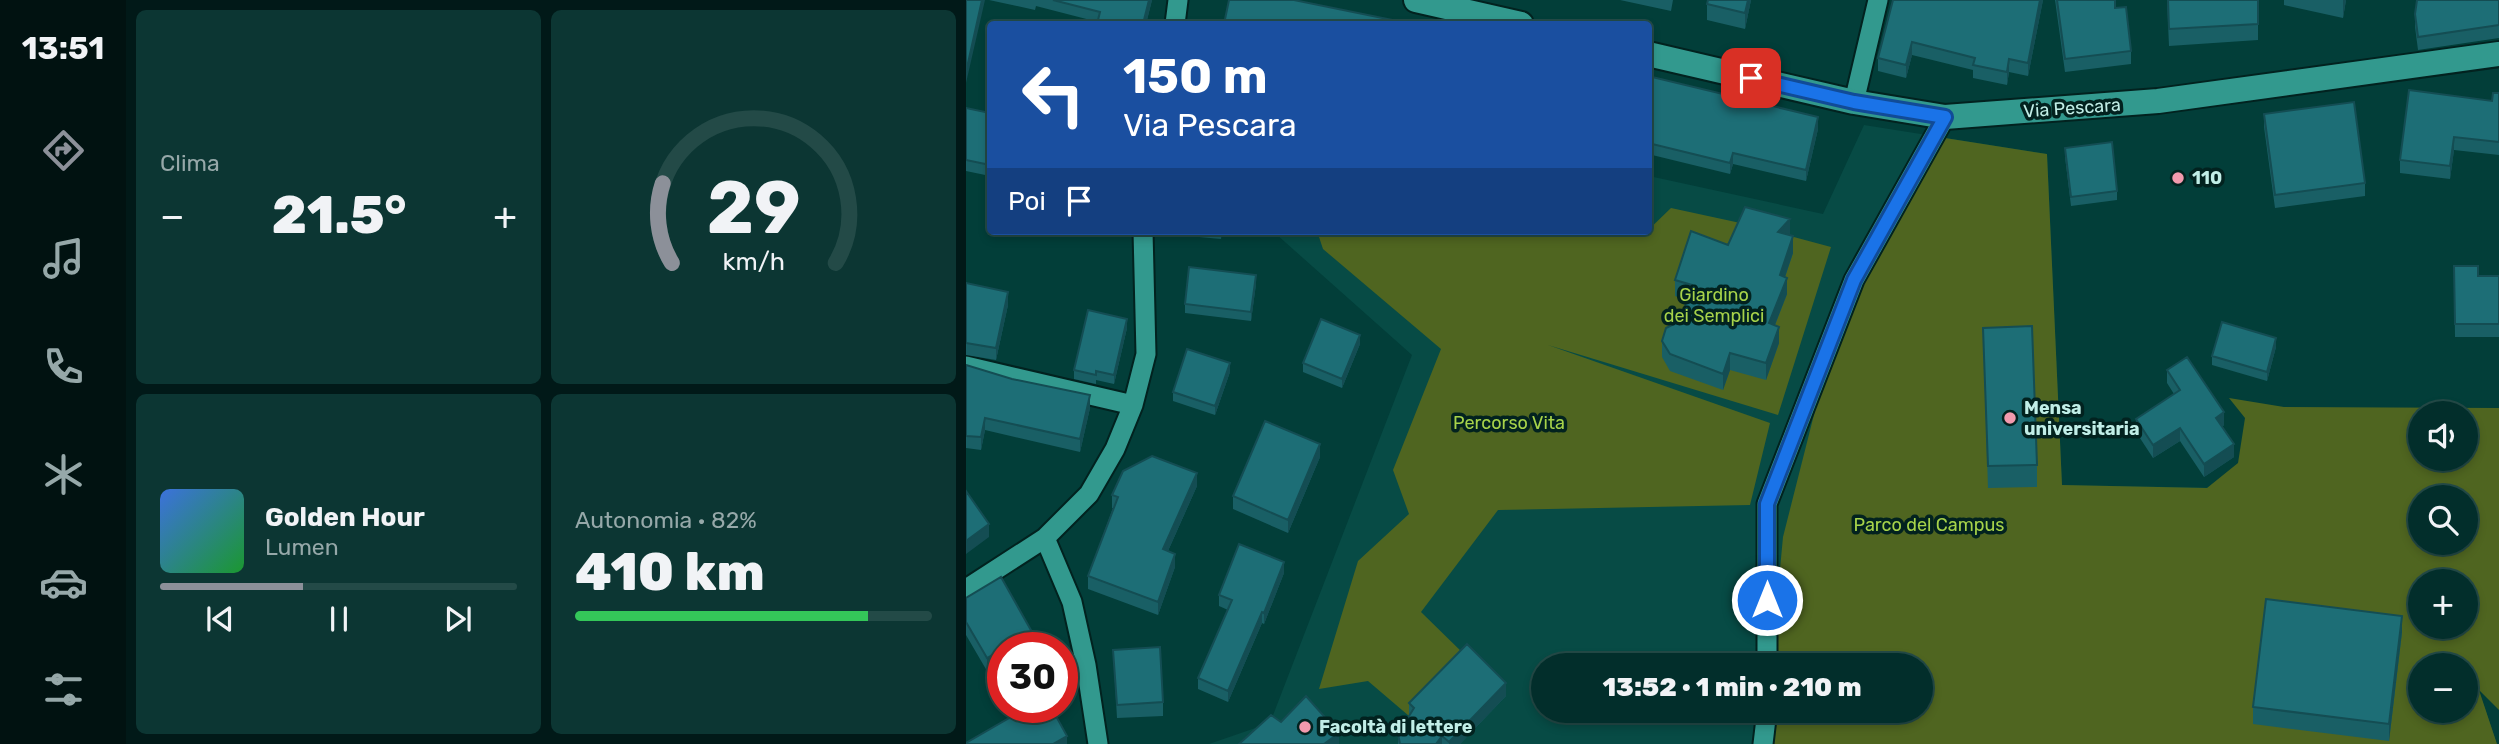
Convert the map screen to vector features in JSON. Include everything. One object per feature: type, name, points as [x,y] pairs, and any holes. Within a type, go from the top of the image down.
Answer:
[{"type":"street","points":[[1175,21],[1178,0]]},
{"type":"street","points":[[1416,0],[1508,21]]},
{"type":"street","points":[[1854,102],[1878,0]]},
{"type":"street","name":"Via Pescara","points":[[1652,55],[1854,102],[1945,117],[2158,101],[2499,54]]},
{"type":"street","points":[[1767,653],[1767,504],[1854,280],[1945,117]]},
{"type":"street","points":[[966,589],[1045,538],[1089,494],[1115,449],[1133,405],[1146,354],[1143,235]]},
{"type":"street","points":[[966,366],[1133,405]]},
{"type":"street","points":[[1045,538],[1072,602],[1086,665],[1098,744]]},
{"type":"street","points":[[1763,744],[1765,723]]},
{"type":"shaded area","points":[[1864,125],[2047,154],[2062,485],[2278,489],[2408,573],[2408,639],[2461,639],[2466,653],[2408,653],[2408,723],[2478,723],[2478,688],[2497,744],[1209,744],[1270,723],[1412,355],[1277,235],[1652,235],[1652,177],[1823,214]]},
{"type":"green space","name":"Parco del Campus","points":[[1945,138],[2047,154],[2062,485],[2207,488],[2238,463],[2245,418],[2229,398],[2284,407],[2408,408],[2408,471],[2478,471],[2478,408],[2499,408],[2499,710],[2479,690],[2497,744],[1758,744],[1764,723],[1933,723],[1933,653],[1772,653],[1783,537],[1838,320]]},
{"type":"green space","points":[[1671,208],[1831,247],[1778,415],[1548,345],[1770,423],[1750,505],[1498,510],[1421,612],[1467,657],[1409,716],[1368,681],[1319,689],[1358,561],[1409,514],[1393,470],[1441,349],[1323,249],[1318,235],[1642,236],[1652,235],[1652,226]]},
{"type":"building","points":[[966,0],[982,0],[966,72]]},
{"type":"building","points":[[1053,0],[1149,0],[1144,21],[1098,21],[1100,12]]},
{"type":"building","points":[[1229,0],[1294,0],[1397,21],[1225,21]]},
{"type":"building","points":[[1708,0],[1748,0],[1745,13],[1707,4]]},
{"type":"building","points":[[1893,0],[2040,0],[2028,63],[2009,59],[2007,72],[1973,65],[1975,58],[1912,42],[1906,65],[1878,58]]},
{"type":"building","points":[[2057,0],[2115,0],[2115,8],[2126,7],[2131,51],[2065,59]]},
{"type":"building","points":[[2168,0],[2258,0],[2258,24],[2169,29]]},
{"type":"building","points":[[2417,0],[2499,0],[2499,25],[2418,37],[2415,14]]},
{"type":"building","points":[[1652,77],[1818,117],[1806,170],[1733,153],[1730,163],[1652,144]]},
{"type":"building","points":[[2409,90],[2492,101],[2493,93],[2499,93],[2499,142],[2454,137],[2450,166],[2400,160]]},
{"type":"building","points":[[2354,102],[2365,183],[2275,195],[2264,114]]},
{"type":"building","points":[[966,108],[987,112],[987,164],[966,160]]},
{"type":"building","points":[[2112,142],[2117,191],[2071,197],[2065,148]]},
{"type":"building","points":[[1745,207],[1790,219],[1778,232],[1793,236],[1780,275],[1787,278],[1769,323],[1779,327],[1766,363],[1730,353],[1723,374],[1670,354],[1662,341],[1666,328],[1680,321],[1692,285],[1675,280],[1691,231],[1728,245]]},
{"type":"building","points":[[2454,266],[2478,266],[2478,276],[2499,276],[2499,324],[2455,324]]},
{"type":"building","points":[[1189,267],[1256,275],[1251,312],[1185,304]]},
{"type":"building","points":[[966,283],[1008,292],[996,348],[966,343]]},
{"type":"building","points":[[1088,310],[1127,319],[1114,375],[1096,371],[1096,375],[1074,370]]},
{"type":"building","points":[[1321,319],[1360,335],[1342,379],[1303,363]]},
{"type":"building","points":[[2222,322],[2276,338],[2267,372],[2212,356]]},
{"type":"building","name":"Mensa universitaria","points":[[2032,326],[2037,465],[1988,466],[1983,328]]},
{"type":"building","points":[[1187,349],[1230,363],[1215,406],[1173,392]]},
{"type":"building","points":[[2187,357],[2224,412],[2216,418],[2234,444],[2204,464],[2180,428],[2153,445],[2136,419],[2180,390],[2167,370]]},
{"type":"building","points":[[966,365],[1012,379],[1090,395],[1080,439],[985,418],[981,437],[966,436]]},
{"type":"building","points":[[1265,421],[1320,444],[1288,520],[1233,496]]},
{"type":"building","points":[[1152,456],[1197,473],[1163,549],[1175,554],[1158,602],[1088,576],[1118,497],[1112,495],[1123,471]]},
{"type":"building","points":[[966,491],[989,524],[966,541]]},
{"type":"building","points":[[1239,544],[1284,562],[1228,691],[1198,678],[1232,600],[1219,595]]},
{"type":"building","points":[[1001,577],[1032,632],[987,632],[987,658],[966,622],[966,598]]},
{"type":"building","points":[[2266,599],[2402,616],[2389,724],[2253,707]]},
{"type":"building","points":[[1467,644],[1506,683],[1449,742],[1442,736],[1436,744],[1400,744],[1398,734],[1414,708],[1409,703]]},
{"type":"building","points":[[1160,647],[1163,702],[1117,705],[1113,650]]},
{"type":"building","points":[[1306,696],[1339,733],[1324,744],[1239,744],[1271,715],[1281,722]]},
{"type":"building","points":[[1000,723],[1060,723],[1067,736],[1053,744],[966,743]]},
{"type":"place","name":"110","points":[[2178,178]]},
{"type":"place","name":"Mensa universitaria","points":[[2010,418]]},
{"type":"place","name":"Facoltà di lettere","points":[[1305,727]]},
{"type":"route","points":[[1751,78],[1854,102],[1945,117],[1854,280],[1767,504],[1767,600]]},
{"type":"park label","name":"Giardino dei Semplici","points":[[1714,305]]},
{"type":"park label","name":"Percorso Vita","points":[[1509,423]]}]
